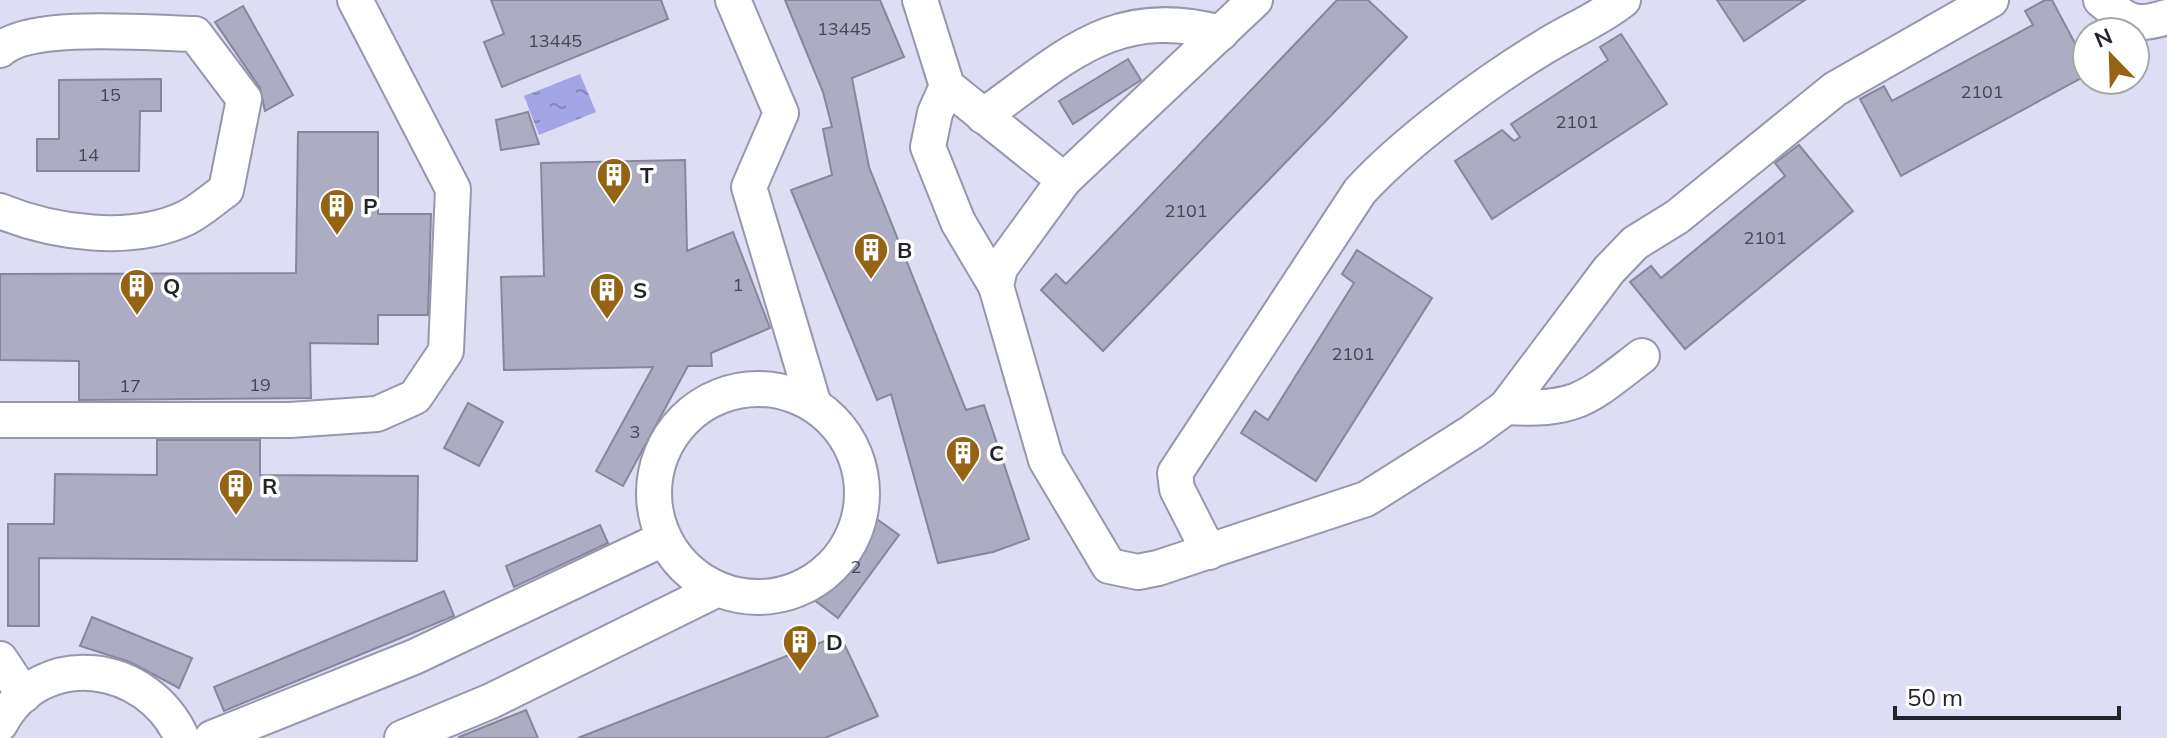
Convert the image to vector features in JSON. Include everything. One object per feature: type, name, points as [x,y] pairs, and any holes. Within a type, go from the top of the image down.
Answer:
[{"type":"lane","points":[[0,420],[302,420],[377,414],[415,397],[446,351],[453,189],[355,0]]},
{"type":"lane","points":[[733,0],[781,113],[749,187],[814,405]]},
{"type":"lane","points":[[920,0],[947,86],[1064,180]]},
{"type":"lane","points":[[996,286],[1000,268],[1064,180],[1255,0]]},
{"type":"lane","points":[[1209,552],[1177,489],[1175,473],[1360,191],[1385,164],[1506,73],[1545,46],[1598,19],[1623,0]]},
{"type":"lane","points":[[947,86],[935,113],[928,147],[958,222],[996,286],[1046,460],[1109,566],[1138,572],[1209,552],[1366,499],[1506,407],[1609,270],[1635,243],[1677,217],[1835,89],[1991,0]]},
{"type":"lane","points":[[2101,0],[2127,21],[2146,24],[2167,17]]},
{"type":"lane","points":[[983,116],[1088,43],[1115,31],[1182,22],[1221,33]]},
{"type":"lane","points":[[0,50],[7,44],[42,33],[195,34],[244,99],[226,190],[186,218],[137,233],[38,226],[0,211]]},
{"type":"lane","points":[[1506,407],[1548,409],[1584,400],[1642,356]]},
{"type":"lane","points":[[749,389],[783,391],[814,405],[848,440],[860,471],[862,503],[854,535],[836,563],[811,584],[780,596],[748,598],[716,590],[685,569],[663,539],[653,507],[654,474],[666,442],[687,415],[716,397],[749,389]]},
{"type":"lane","points":[[212,738],[414,657],[663,539]]},
{"type":"lane","points":[[402,738],[491,701],[716,590]]},
{"type":"lane","points":[[0,659],[24,695]]},
{"type":"lane","points":[[0,724],[24,695],[53,678],[86,672],[120,677],[150,693],[173,717],[182,738]]},
{"type":"water","points":[[580,74],[596,112],[539,135],[524,96]]},
{"type":"building","points":[[491,0],[661,0],[668,19],[502,87],[484,42],[504,34]]},
{"type":"building","points":[[785,0],[880,0],[904,57],[852,78],[869,167],[966,410],[984,405],[1029,539],[993,552],[938,563],[891,394],[877,400],[791,190],[832,175],[823,129],[832,127],[823,92]]},
{"type":"building","points":[[1337,0],[1368,0],[1407,37],[1103,351],[1041,290],[1056,274],[1066,284]]},
{"type":"building","points":[[1717,0],[1805,0],[1744,41]]},
{"type":"building","points":[[2045,0],[2052,0],[2071,36],[2071,84],[1901,176],[1860,99],[1884,86],[1892,101],[2033,25],[2025,11]]},
{"type":"building","points":[[243,6],[293,95],[265,111],[260,88],[215,22]]},
{"type":"building","points":[[1621,34],[1667,104],[1492,219],[1455,161],[1502,130],[1514,141],[1520,137],[1511,124],[1608,60],[1600,47]]},
{"type":"building","points":[[1128,59],[1141,80],[1073,124],[1059,101]]},
{"type":"building","points":[[161,79],[161,111],[140,111],[139,171],[37,171],[37,139],[59,139],[59,80]]},
{"type":"building","points":[[528,112],[539,144],[501,150],[496,120]]},
{"type":"building","points":[[298,132],[378,132],[378,214],[431,214],[428,315],[378,315],[378,344],[310,343],[311,398],[79,400],[79,361],[0,360],[0,274],[296,273]]},
{"type":"building","points":[[1799,145],[1853,211],[1685,349],[1630,282],[1651,266],[1661,278],[1785,176],[1775,163]]},
{"type":"building","points":[[685,160],[687,251],[733,232],[770,328],[711,353],[712,366],[688,366],[623,486],[596,471],[653,367],[504,370],[501,277],[544,276],[541,163]]},
{"type":"building","points":[[1357,250],[1432,298],[1316,481],[1241,433],[1255,411],[1268,420],[1354,283],[1342,274]]},
{"type":"building","points":[[468,403],[503,422],[479,466],[444,448]]},
{"type":"building","name":"R","points":[[157,440],[260,440],[260,475],[418,476],[417,561],[39,558],[39,626],[8,626],[8,524],[54,524],[55,474],[157,475]]},
{"type":"building","points":[[874,517],[899,535],[838,618],[813,599]]},
{"type":"building","points":[[600,525],[608,543],[514,587],[506,566]]},
{"type":"building","points":[[444,591],[454,616],[224,711],[214,687]]},
{"type":"building","points":[[92,617],[192,658],[179,688],[130,662],[80,646]]},
{"type":"building","name":"D","points":[[840,635],[878,716],[825,738],[578,738]]},
{"type":"building","points":[[526,710],[538,738],[459,738],[459,737]]},
{"type":"place","name":"T","points":[[614,206]]},
{"type":"place","name":"P","points":[[337,237]]},
{"type":"place","name":"B","points":[[871,281]]},
{"type":"place","name":"Q","points":[[137,317]]},
{"type":"place","name":"S","points":[[607,321]]},
{"type":"place","name":"C","points":[[963,484]]},
{"type":"place","name":"R","points":[[236,517]]},
{"type":"place","name":"D","points":[[800,673]]}]
